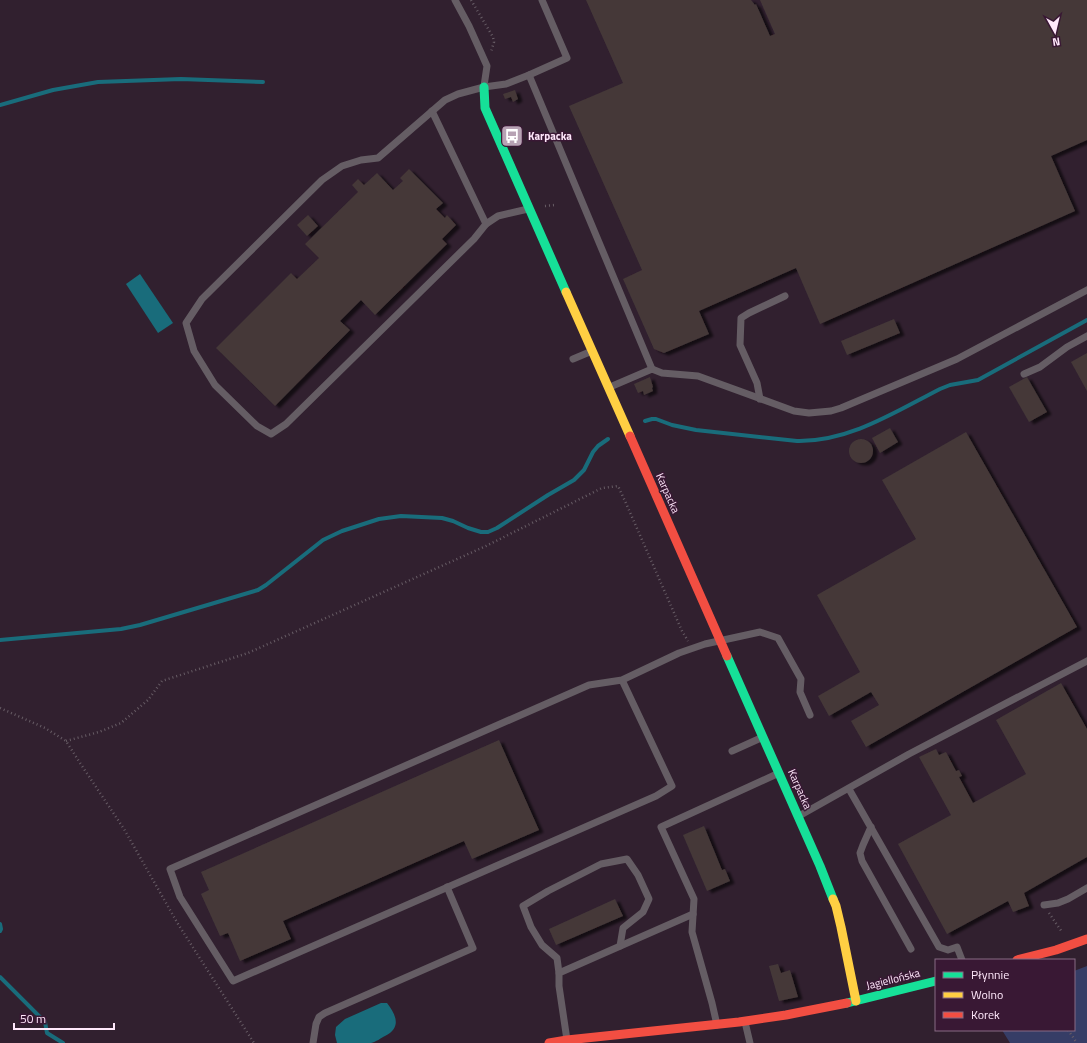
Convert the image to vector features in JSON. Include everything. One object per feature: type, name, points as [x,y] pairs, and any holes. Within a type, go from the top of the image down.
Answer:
[{"type":"street","name":"Karpacka","points":[[484,87],[485,108],[823,873],[836,906],[856,1001]]},
{"type":"street","points":[[1021,959],[1056,950],[1087,939]]},
{"type":"street","name":"Jagiellońska","points":[[553,1043],[567,1040],[744,1022],[856,1001],[935,981]]},
{"type":"lane","name":"Karpacka","points":[[455,0],[469,26],[487,66],[484,87]]},
{"type":"lane","points":[[529,208],[498,216],[486,224],[474,239],[286,424],[271,434],[257,426],[215,385],[194,351],[186,324],[202,299],[322,180],[342,166],[361,160],[378,158],[445,100],[458,94],[484,87],[506,84],[567,58],[542,0]]},
{"type":"lane","points":[[528,75],[652,369],[662,374],[698,376],[794,411],[809,413],[831,411],[957,358],[1087,290]]},
{"type":"lane","points":[[432,111],[486,224]]},
{"type":"lane","points":[[760,399],[757,384],[740,344],[741,318],[785,296]]},
{"type":"lane","points":[[1024,374],[1040,367],[1067,347],[1087,336]]},
{"type":"lane","points":[[573,359],[592,351]]},
{"type":"lane","points":[[609,388],[652,369]]},
{"type":"lane","points":[[622,680],[672,786],[656,796],[233,981],[180,897],[170,869],[589,685],[622,680],[692,648],[705,644],[760,632],[778,638],[801,679],[800,692],[810,715]]},
{"type":"lane","points":[[799,816],[909,754],[1087,662]]},
{"type":"lane","points":[[732,751],[763,737]]},
{"type":"lane","points":[[717,1025],[692,932],[694,899],[661,827],[779,773]]},
{"type":"lane","points":[[849,789],[939,947],[948,950],[957,947],[962,959]]},
{"type":"lane","points":[[871,828],[860,853],[862,861],[911,949]]},
{"type":"lane","points":[[567,1040],[559,986],[557,958],[542,945],[531,927],[523,906],[548,891],[601,864],[626,859],[638,875],[649,899],[643,912],[623,928],[620,946]]},
{"type":"lane","points":[[312,1043],[316,1024],[319,1018],[325,1013],[473,948],[447,887]]},
{"type":"lane","points":[[1044,905],[1058,903],[1087,888]]},
{"type":"lane","points":[[559,973],[693,914]]},
{"type":"lane","points":[[744,1022],[750,1043]]},
{"type":"path","points":[[471,0],[493,37],[494,42]]},
{"type":"path","points":[[66,741],[99,732],[121,723],[148,700],[162,681],[248,653],[486,546],[602,488],[618,486],[682,631],[692,648]]},
{"type":"path","points":[[0,708],[45,728],[66,741],[124,829],[178,924],[254,1043]]},
{"type":"path","points":[[1044,905],[1064,936]]},
{"type":"path","points":[[1069,1031],[1077,1043]]},
{"type":"shaded area","points":[[140,274],[173,323],[158,333],[126,284]]},
{"type":"shaded area","points":[[1087,966],[1087,1043],[1010,1043],[1003,1031],[1075,1031],[1075,971]]},
{"type":"shaded area","points":[[381,1003],[387,1003],[395,1016],[396,1021],[394,1029],[377,1041],[371,1043],[337,1043],[335,1035],[336,1027],[345,1019]]},
{"type":"building","points":[[586,0],[751,0],[755,5],[756,4],[770,36],[775,34],[760,0],[1087,0],[1087,140],[1051,156],[1075,211],[820,324],[796,268],[699,311],[709,334],[664,353],[654,349],[623,279],[642,270],[569,106],[623,83]]},
{"type":"building","points":[[515,90],[518,99],[513,102],[511,97],[505,99],[503,94]]},
{"type":"building","points":[[409,169],[443,203],[436,209],[445,218],[447,215],[456,225],[442,239],[447,244],[375,315],[361,300],[340,321],[350,330],[275,406],[216,348],[291,273],[297,279],[319,258],[305,244],[358,192],[352,185],[358,179],[364,185],[377,173],[393,190],[403,181],[400,178]]},
{"type":"building","points":[[308,215],[318,226],[307,236],[297,225]]},
{"type":"building","points":[[894,319],[900,333],[847,355],[841,341]]},
{"type":"building","points":[[1087,353],[1087,391],[1071,362]]},
{"type":"building","points":[[650,377],[653,391],[644,395],[643,391],[638,393],[634,384]]},
{"type":"building","points":[[1027,377],[1047,412],[1029,422],[1009,387]]},
{"type":"building","points":[[890,428],[898,442],[880,453],[872,438]]},
{"type":"building","points":[[966,432],[1077,627],[866,747],[851,721],[879,705],[871,692],[829,716],[818,696],[860,672],[817,595],[916,539],[882,480]]},
{"type":"building","points":[[861,439],[866,440],[872,446],[872,456],[866,462],[861,463],[856,462],[850,456],[849,451],[850,446],[856,440]]},
{"type":"building","points":[[1061,683],[1087,729],[1087,857],[1024,893],[1029,906],[1013,912],[1008,901],[947,934],[898,844],[951,815],[919,757],[936,749],[939,755],[946,752],[956,771],[959,770],[962,776],[959,777],[973,803],[1026,774],[996,720]]},
{"type":"building","points":[[499,740],[539,830],[472,859],[464,841],[283,921],[291,939],[240,961],[228,933],[220,936],[201,894],[209,890],[201,872]]},
{"type":"building","points":[[704,826],[722,870],[725,869],[730,881],[707,891],[683,835]]},
{"type":"building","points":[[615,899],[623,916],[556,945],[549,929]]},
{"type":"building","points":[[778,964],[781,973],[790,970],[798,997],[779,1001],[769,966]]},
{"type":"waterway","points":[[0,105],[53,90],[98,82],[181,79],[263,82]]},
{"type":"waterway","points":[[645,421],[656,419],[672,425],[696,430],[797,441],[835,437],[889,416],[950,385],[978,380],[1087,320]]},
{"type":"waterway","points":[[0,640],[121,629],[140,625],[258,590],[323,540],[342,531],[379,519],[401,516],[442,518],[481,532],[488,532],[497,528],[574,480],[584,470],[593,452],[598,446],[608,439]]},
{"type":"waterway","points":[[0,924],[0,931]]},
{"type":"waterway","points":[[0,977],[45,1022],[47,1033],[63,1043]]},
{"type":"traffic: fast","points":[[484,87],[485,108],[566,292]]},
{"type":"traffic: fast","points":[[727,656],[820,866],[833,899]]},
{"type":"traffic: fast","points":[[847,1003],[935,981]]},
{"type":"traffic: slow","points":[[566,292],[630,436]]},
{"type":"traffic: slow","points":[[833,899],[841,927],[856,1001]]},
{"type":"traffic: jam","points":[[630,436],[727,656]]},
{"type":"traffic: jam","points":[[1021,959],[1056,950],[1087,939]]},
{"type":"traffic: jam","points":[[549,1043],[739,1022],[786,1015],[847,1003]]},
{"type":"place","name":"Karpacka","points":[[512,136]]}]
